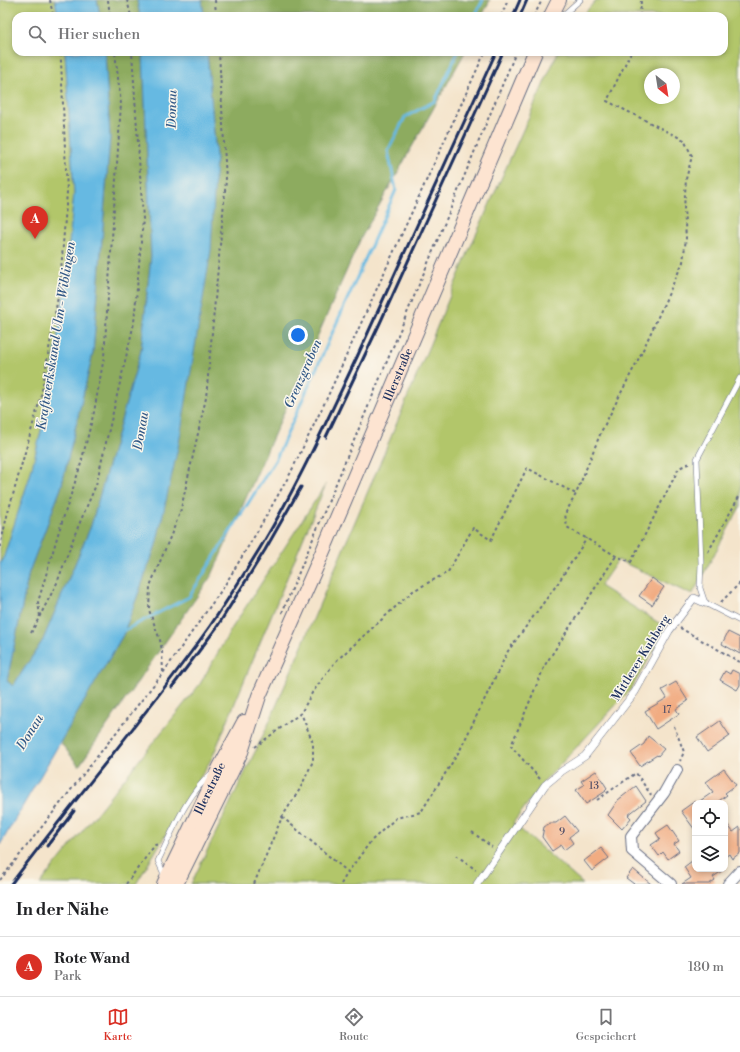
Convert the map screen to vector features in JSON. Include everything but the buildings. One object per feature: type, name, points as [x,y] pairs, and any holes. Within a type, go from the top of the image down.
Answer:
[{"type":"main road","points":[[553,12],[559,0]]},
{"type":"main road","name":"Illerstraße","points":[[176,884],[241,752],[259,696],[317,565],[533,56]]},
{"type":"main road","name":"Illerstraße","points":[[163,884],[220,767],[241,726],[259,696]]},
{"type":"street","name":"Mittlerer Kuhberg","points":[[477,884],[500,853],[545,785],[562,771],[585,756],[635,692],[674,624],[694,598],[705,603]]},
{"type":"street","points":[[670,884],[632,850],[631,836],[664,793],[677,770]]},
{"type":"street","points":[[728,884],[740,871]]},
{"type":"lane","points":[[566,12],[580,0]]},
{"type":"lane","points":[[740,378],[697,459],[702,563],[700,588],[705,603],[740,621]]},
{"type":"lane","points":[[163,884],[163,872],[158,861],[178,818],[202,782],[220,767]]},
{"type":"path","points":[[50,0],[52,12]]},
{"type":"path","points":[[108,0],[110,12]]},
{"type":"path","points":[[127,0],[130,12]]},
{"type":"path","points":[[216,0],[216,12]]},
{"type":"path","points":[[503,12],[508,0]]},
{"type":"path","points":[[536,12],[542,0]]},
{"type":"path","points":[[640,12],[641,0]]},
{"type":"path","points":[[0,547],[7,516],[41,396],[60,285],[67,192],[60,56]]},
{"type":"path","points":[[40,616],[38,602],[58,531],[80,467],[94,412],[104,357],[121,104],[115,56]]},
{"type":"path","points":[[31,633],[57,584],[75,534],[96,485],[134,323],[143,219],[132,56]]},
{"type":"path","points":[[163,673],[160,640],[149,610],[150,586],[180,513],[206,398],[226,180],[218,56]]},
{"type":"path","points":[[0,880],[163,673],[223,588],[257,532],[290,474],[326,400],[483,56]]},
{"type":"path","points":[[280,616],[514,56]]},
{"type":"path","points":[[629,56],[607,101],[684,140],[692,156],[686,179],[684,209],[686,238],[683,262],[642,352],[601,432],[576,494],[565,514],[567,527],[616,556],[631,562],[679,468],[697,459]]},
{"type":"path","points":[[241,752],[251,750],[301,712],[312,692],[335,662],[413,591],[448,572],[473,528],[492,540],[527,468],[576,494]]},
{"type":"path","points":[[702,563],[740,495]]},
{"type":"path","points":[[341,884],[371,840],[396,818],[421,812],[460,750],[508,651],[558,583],[587,538]]},
{"type":"path","points":[[545,785],[511,746],[545,665],[616,556]]},
{"type":"path","points":[[715,607],[740,583]]},
{"type":"path","points":[[674,624],[740,662]]},
{"type":"path","points":[[254,884],[282,817],[300,789],[313,760],[312,743],[301,712]]},
{"type":"path","points":[[674,726],[684,752],[677,770]]},
{"type":"path","points":[[597,800],[636,773],[656,803]]},
{"type":"path","points":[[282,817],[348,872]]},
{"type":"path","points":[[472,832],[500,853]]},
{"type":"path","points":[[126,884],[155,845],[167,841]]},
{"type":"path","points":[[456,855],[484,876]]},
{"type":"green space","points":[[0,0],[55,0],[57,12],[12,12],[12,56],[65,56],[74,193],[65,286],[48,402],[30,476],[4,556],[0,564]]},
{"type":"green space","points":[[97,0],[137,0],[139,12],[99,12]]},
{"type":"green space","points":[[202,0],[490,0],[484,12],[204,12]]},
{"type":"green space","points":[[596,0],[740,0],[740,507],[692,595],[618,560],[600,586],[667,628],[631,689],[543,783],[513,823],[583,884],[191,884],[268,725],[470,248],[556,56],[728,56],[728,12],[586,12]]},
{"type":"green space","points":[[105,56],[143,56],[151,257],[141,351],[91,526],[43,640],[13,686],[7,681],[29,572],[61,488],[93,353],[110,137]]},
{"type":"green space","points":[[207,56],[463,56],[361,238],[212,575],[79,766],[60,742],[123,635],[156,545],[216,157]]},
{"type":"green space","points":[[326,484],[212,758],[136,884],[40,884],[200,684],[232,628]]},
{"type":"water","points":[[55,0],[97,0],[99,12],[57,12]]},
{"type":"water","points":[[137,0],[202,0],[204,12],[139,12]]},
{"type":"water","name":"Donau","points":[[65,56],[105,56],[110,137],[93,353],[61,488],[29,572],[7,681],[13,686],[43,640],[91,526],[141,351],[151,256],[143,56],[207,56],[216,157],[211,250],[179,443],[156,545],[123,635],[0,845],[0,564],[4,556],[30,476],[48,403],[65,286],[74,193]]},
{"type":"waterway","name":"Grenzgraben","points":[[477,12],[483,0]]},
{"type":"waterway","name":"Grenzgraben","points":[[123,631],[189,597],[276,459],[396,190],[388,151],[405,117],[435,101],[456,56]]},
{"type":"railway","points":[[515,12],[520,0]]},
{"type":"railway","points":[[522,12],[527,0]]},
{"type":"railway","points":[[11,884],[186,659],[223,607],[274,525],[311,454],[357,357],[494,56]]},
{"type":"railway","points":[[326,437],[380,323],[501,56]]},
{"type":"railway","points":[[172,687],[217,627],[265,550],[301,487]]},
{"type":"railway","points":[[47,846],[74,811]]},
{"type":"place","name":"Rote Wand","points":[[35,239]]},
{"type":"water label","name":"Kraftwerkskanal Ulm - Wiblingen","points":[[56,336]]}]
